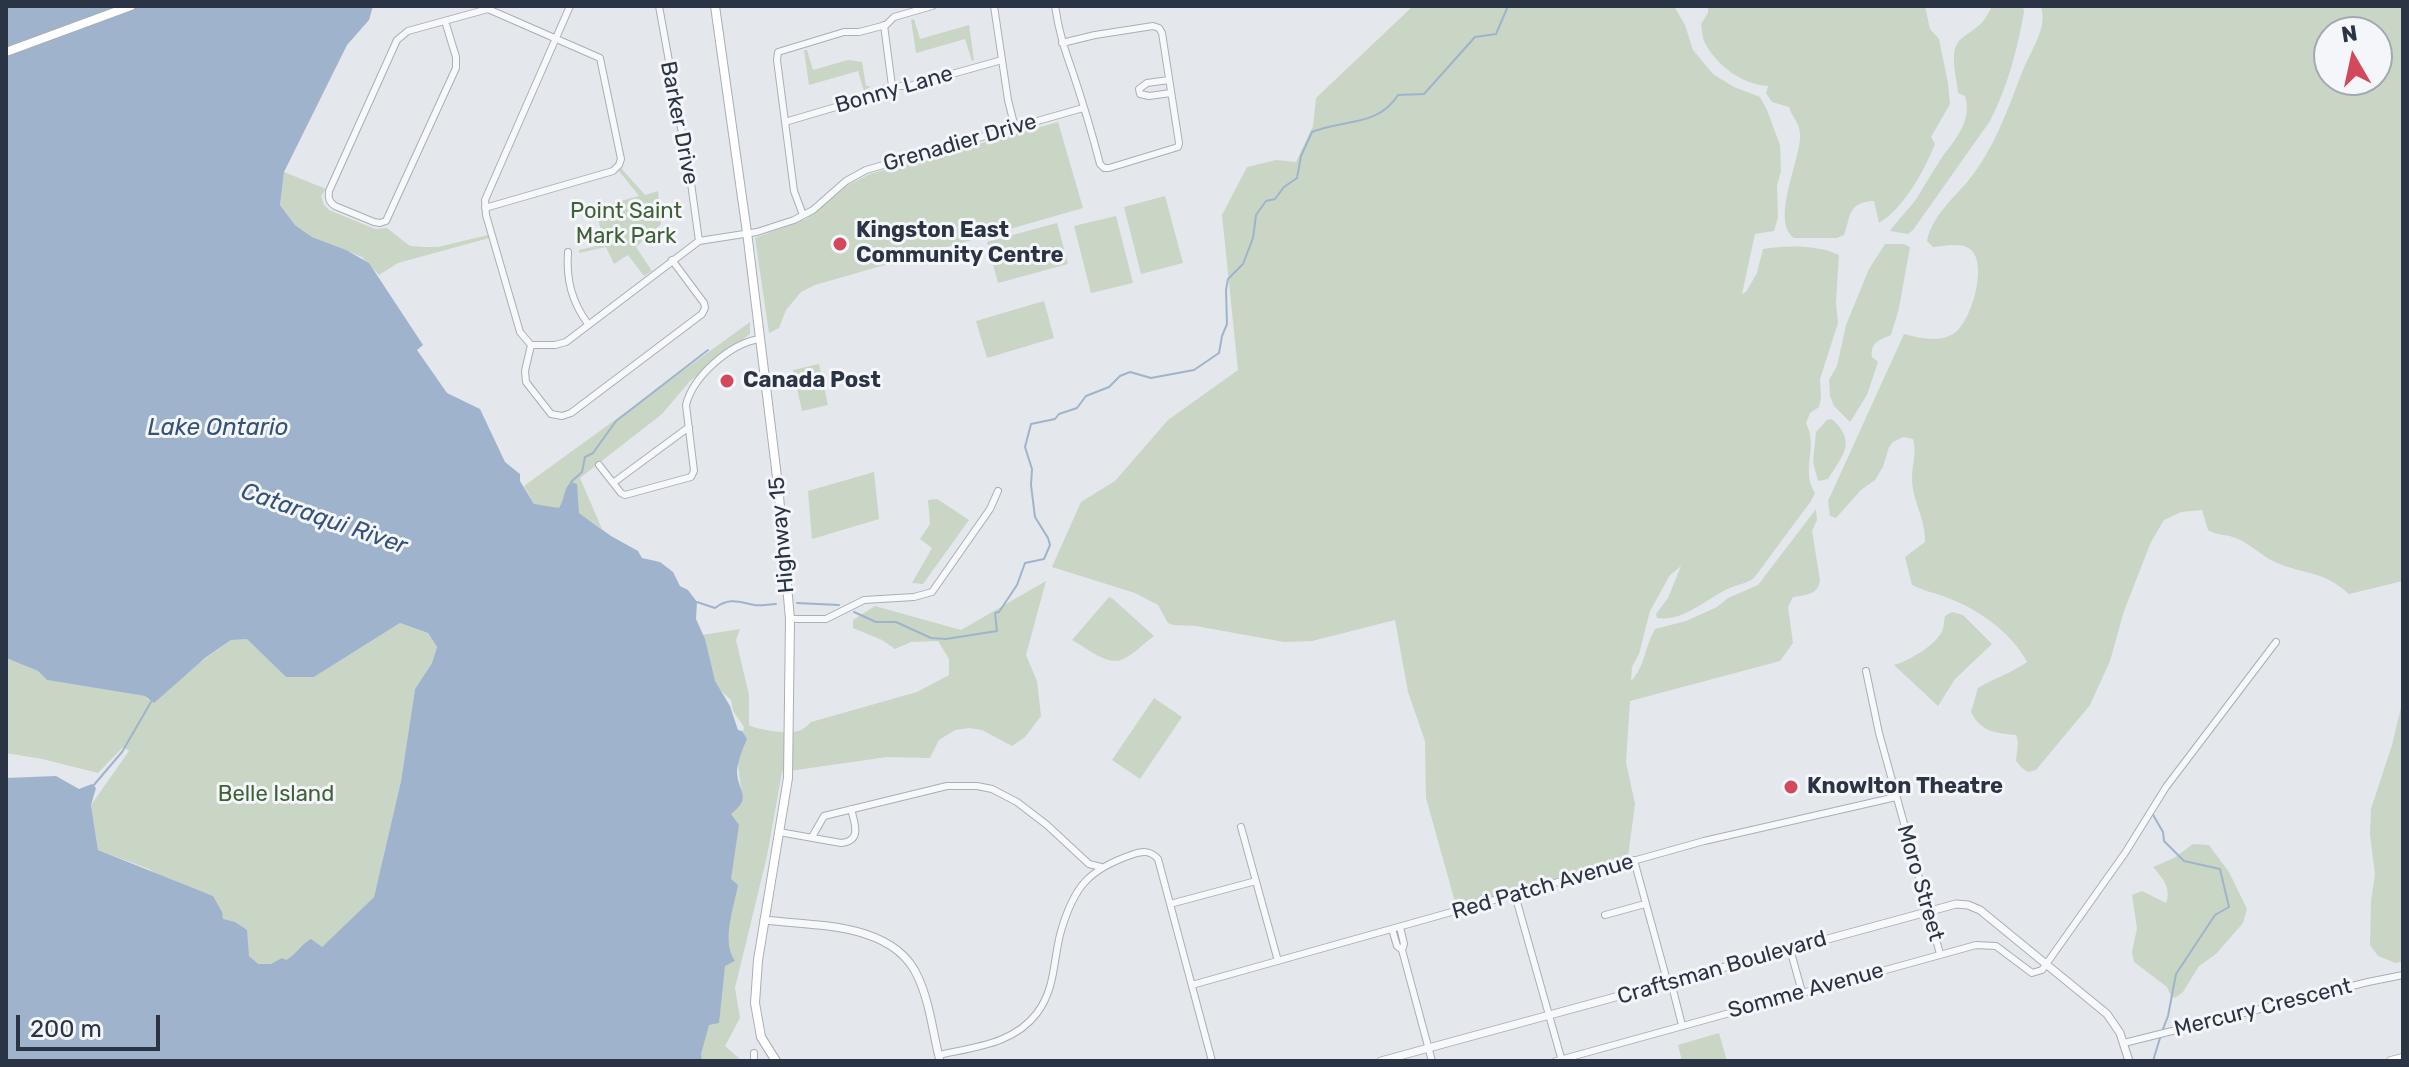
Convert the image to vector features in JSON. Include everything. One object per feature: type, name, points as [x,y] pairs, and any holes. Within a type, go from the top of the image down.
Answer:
[{"type":"main road","points":[[6,52],[131,6]]},
{"type":"main road","name":"Highway 15","points":[[715,6],[747,233],[784,536],[790,619],[788,778],[758,960],[755,1003],[761,1037],[776,1061]]},
{"type":"main road","points":[[2391,1061],[2403,1058]]},
{"type":"street","points":[[570,6],[487,192],[485,208],[520,332],[531,345],[566,342],[699,241]]},
{"type":"street","name":"Barker Drive","points":[[659,6],[699,241]]},
{"type":"street","points":[[803,215],[794,191],[778,52],[844,32],[859,32],[884,25],[894,17],[932,6]]},
{"type":"street","points":[[994,6],[1015,128]]},
{"type":"street","points":[[1055,6],[1062,43],[1100,164],[1109,168],[1178,147],[1159,28],[1153,26],[1062,43]]},
{"type":"street","points":[[445,21],[456,57],[456,68],[386,221],[374,222],[330,202],[329,191],[397,40],[408,31],[488,9],[600,58],[621,159],[613,171],[485,208]]},
{"type":"street","points":[[884,25],[892,86]]},
{"type":"street","name":"Bonny Lane","points":[[785,122],[863,99],[892,86],[909,86],[1002,60]]},
{"type":"street","points":[[1169,80],[1142,85],[1139,89],[1140,94],[1149,96],[1171,93]]},
{"type":"street","name":"Grenadier Drive","points":[[699,241],[776,227],[803,215],[846,181],[866,170],[1083,108]]},
{"type":"street","points":[[568,252],[567,272],[572,294],[588,324]]},
{"type":"street","points":[[531,345],[525,371],[526,382],[551,414],[562,416],[571,413],[702,314],[704,303],[672,260]]},
{"type":"street","points":[[599,465],[625,495],[689,479],[694,471],[686,405],[701,376],[739,346],[759,339]]},
{"type":"street","points":[[613,483],[689,427]]},
{"type":"street","points":[[790,619],[826,619],[864,600],[914,597],[932,592],[990,509],[998,491]]},
{"type":"street","points":[[2046,964],[2125,853],[2166,787],[2276,642]]},
{"type":"street","name":"Moro Street","points":[[1866,671],[1879,733],[1940,954]]},
{"type":"street","points":[[812,837],[824,816],[947,786],[977,786],[992,789],[1017,802],[1047,825],[1083,856],[1089,864],[1089,876]]},
{"type":"street","name":"Red Patch Avenue","points":[[1192,985],[1704,841],[1896,797]]},
{"type":"street","points":[[779,832],[850,842],[856,833],[851,809]]},
{"type":"street","points":[[1241,827],[1278,961]]},
{"type":"street","points":[[764,920],[865,933],[882,939],[899,951],[911,963],[919,978],[939,1058],[994,1043],[1026,1025],[1046,999],[1052,984],[1060,935],[1070,903],[1089,876],[1102,867],[1146,851],[1158,859],[1212,1061]]},
{"type":"street","points":[[1634,860],[1682,1025]]},
{"type":"street","points":[[1089,864],[1102,867]]},
{"type":"street","points":[[1170,904],[1256,881]]},
{"type":"street","points":[[1515,895],[1560,1060]]},
{"type":"street","points":[[1605,915],[1645,904]]},
{"type":"street","name":"Craftsman Boulevard","points":[[1381,1061],[1956,904],[1974,907],[2107,1014],[2124,1043],[2129,1061]]},
{"type":"street","points":[[1396,928],[1397,946],[1402,950],[1432,1061]]},
{"type":"street","name":"Somme Avenue","points":[[1560,1060],[1983,944],[2003,950],[2032,973],[2042,970],[2046,964]]},
{"type":"street","points":[[1790,949],[1802,992]]},
{"type":"street","name":"Mercury Crescent","points":[[2124,1043],[2403,975]]},
{"type":"green space","points":[[1413,6],[1674,6],[1685,25],[1693,50],[1713,74],[1734,87],[1760,97],[1780,145],[1778,217],[1774,231],[1755,234],[1742,294],[1757,273],[1763,249],[1802,247],[1839,255],[1838,323],[1820,379],[1819,407],[1810,413],[1806,423],[1811,441],[1809,475],[1815,493],[1754,578],[1721,592],[1686,613],[1657,618],[1656,614],[1668,598],[1681,566],[1670,575],[1650,611],[1639,654],[1632,667],[1631,681],[1655,629],[1686,621],[1758,585],[1816,509],[1817,520],[1812,531],[1820,580],[1814,591],[1793,597],[1788,607],[1793,643],[1780,661],[1630,701],[1626,762],[1635,804],[1627,864],[1457,909],[1426,798],[1425,741],[1408,692],[1395,620],[1312,641],[1284,642],[1196,626],[1173,625],[1168,623],[1158,605],[1135,593],[1052,567],[1081,502],[1115,481],[1168,420],[1238,370],[1222,215],[1247,167],[1276,160],[1296,162],[1313,126],[1316,98]]},
{"type":"green space","points":[[1708,6],[1925,6],[1930,29],[1939,39],[1950,104],[1931,137],[1935,144],[1919,177],[1897,208],[1879,223],[1874,201],[1865,202],[1854,207],[1844,235],[1837,238],[1794,238],[1787,230],[1785,218],[1788,189],[1799,146],[1799,127],[1789,107],[1772,102],[1766,93],[1768,86],[1740,78],[1723,66],[1710,51],[1704,41],[1701,24],[1708,13]]},
{"type":"green space","points":[[1992,6],[2023,6],[2024,12],[2002,95],[1990,121],[1913,230],[1908,234],[1890,231],[1915,201],[1962,127],[1967,104],[1965,96],[1958,93],[1954,64],[1956,45],[1982,22]]},
{"type":"green space","points":[[2041,6],[2403,6],[2403,581],[2349,594],[2329,580],[2280,564],[2234,537],[2208,530],[2202,510],[2181,512],[2164,520],[2151,542],[2124,611],[2110,661],[2090,705],[2036,770],[2028,772],[2016,761],[2016,735],[1989,730],[1979,724],[1971,712],[1978,688],[2027,662],[2021,651],[1982,615],[1912,585],[1905,557],[1925,542],[1913,486],[1913,439],[1903,437],[1893,442],[1875,480],[1861,490],[1836,518],[1830,516],[1828,501],[1904,334],[1929,339],[1947,337],[1960,328],[1966,318],[1978,279],[1975,256],[1966,247],[1933,247],[1927,241],[1938,216],[1978,168],[1993,141],[2038,39],[2042,22]]},
{"type":"green space","points":[[914,19],[920,39],[969,25],[974,60],[965,39],[916,53],[911,20]]},
{"type":"green space","points":[[804,50],[807,50],[813,70],[848,60],[862,62],[866,86],[871,86],[864,91],[858,71],[809,85]]},
{"type":"green space","points":[[1058,122],[1083,208],[815,285],[801,292],[786,310],[779,328],[769,333],[755,238],[806,219],[848,185],[870,174]]},
{"type":"green space","name":"Point Saint Mark Park","points":[[621,168],[645,195],[658,191],[661,224],[636,247],[652,271],[644,276],[628,255],[614,264],[606,247],[579,253],[579,250],[605,244],[595,208],[639,196],[619,171]]},
{"type":"green space","points":[[284,172],[326,189],[321,196],[329,210],[375,229],[387,228],[410,246],[438,247],[488,235],[489,238],[398,263],[379,275],[362,257],[312,237],[295,225],[280,205]]},
{"type":"green space","points":[[1165,196],[1183,263],[1141,274],[1124,207]]},
{"type":"green space","points":[[1116,216],[1133,283],[1091,293],[1074,226]]},
{"type":"green space","points":[[1057,223],[1068,264],[998,283],[987,242]]},
{"type":"green space","points":[[1885,244],[1910,247],[1899,308],[1891,335],[1879,340],[1872,348],[1872,357],[1878,362],[1867,395],[1850,422],[1834,406],[1829,380],[1837,366],[1846,325],[1869,269]]},
{"type":"green space","points":[[1044,301],[1054,338],[987,358],[976,321]]},
{"type":"green space","points":[[750,322],[750,334],[690,381],[662,414],[580,478],[602,529],[579,513],[551,517],[534,504],[524,486]]},
{"type":"green space","points":[[819,364],[828,405],[802,411],[793,370]]},
{"type":"green space","points":[[1832,419],[1844,435],[1845,449],[1828,479],[1818,481],[1813,462],[1816,432]]},
{"type":"green space","points":[[874,472],[879,519],[812,539],[808,491]]},
{"type":"green space","points":[[937,499],[969,520],[923,584],[912,583],[932,548],[920,539],[930,524],[928,500]]},
{"type":"green space","points":[[1046,581],[1026,655],[1037,681],[1041,716],[1025,737],[1012,746],[982,730],[955,730],[939,740],[930,758],[887,757],[782,772],[767,856],[735,988],[740,1018],[725,1046],[742,1061],[695,1061],[731,832],[731,808],[741,789],[737,757],[744,727],[733,711],[731,700],[705,669],[702,635],[740,629],[736,640],[749,695],[749,725],[790,732],[802,729],[811,722],[917,692],[949,675],[949,659],[938,641],[911,642],[895,649],[853,628],[853,620],[875,606],[961,630]]},
{"type":"green space","points":[[1109,597],[1154,636],[1129,656],[1115,661],[1102,658],[1072,640]]},
{"type":"green space","points":[[1952,612],[1963,615],[1992,644],[1955,679],[1938,706],[1894,665],[1929,646],[1940,635],[1945,616]]},
{"type":"green space","name":"Belle Island","points":[[400,623],[428,633],[437,647],[432,663],[415,689],[401,781],[374,897],[322,947],[275,966],[255,969],[223,919],[149,869],[98,850],[91,805],[129,751],[123,747],[98,773],[6,753],[6,658],[38,671],[47,680],[146,696],[148,700],[231,640],[247,638],[286,677],[314,677]]},
{"type":"green space","points":[[1154,698],[1182,717],[1140,779],[1112,760]]},
{"type":"green space","points":[[2403,699],[2403,961],[2396,963],[2378,956],[2370,945],[2375,874],[2370,835],[2371,809]]},
{"type":"green space","points":[[2193,844],[2209,845],[2229,872],[2247,909],[2243,923],[2216,954],[2199,966],[2183,992],[2175,998],[2167,987],[2134,962],[2132,952],[2137,928],[2132,895],[2142,891],[2166,903],[2167,888],[2153,867],[2174,858]]},
{"type":"green space","points":[[1719,1033],[1727,1061],[1682,1061],[1678,1045]]},
{"type":"water","name":"Lake Ontario","points":[[6,6],[373,6],[369,20],[347,45],[284,172],[280,205],[295,225],[312,237],[369,263],[423,345],[417,350],[447,393],[480,409],[505,462],[520,474],[520,481],[534,504],[559,508],[568,485],[571,482],[577,484],[579,513],[638,551],[642,558],[660,562],[673,572],[680,586],[688,590],[697,602],[696,619],[705,639],[715,681],[730,706],[738,730],[747,739],[737,768],[743,799],[731,814],[739,825],[731,879],[738,885],[729,934],[735,961],[725,966],[719,1023],[709,1025],[702,1061],[6,1061],[6,778],[56,776],[79,789],[92,784],[96,788],[91,805],[98,850],[213,896],[223,919],[247,930],[249,956],[258,964],[271,964],[282,958],[286,960],[311,939],[322,947],[374,897],[401,781],[415,689],[432,663],[437,647],[428,633],[400,623],[314,677],[286,677],[247,639],[231,640],[205,658],[154,703],[145,696],[47,680],[38,671],[6,658]]},
{"type":"waterway","points":[[854,612],[876,622],[896,622],[931,638],[946,639],[997,631],[995,613],[999,612],[1017,585],[1025,563],[1044,559],[1050,545],[1035,517],[1032,469],[1025,447],[1031,424],[1055,419],[1059,414],[1077,408],[1086,396],[1109,387],[1120,376],[1130,372],[1151,378],[1194,370],[1219,353],[1227,324],[1228,279],[1243,264],[1253,238],[1256,215],[1266,201],[1275,199],[1284,187],[1297,178],[1301,156],[1312,132],[1370,117],[1390,105],[1398,95],[1424,94],[1475,37],[1496,34],[1508,6]]},
{"type":"waterway","points":[[571,482],[582,472],[585,457],[593,453],[616,421],[708,350]]},
{"type":"waterway","points":[[697,602],[715,608],[730,601],[776,604]]},
{"type":"waterway","points":[[797,603],[839,605]]},
{"type":"waterway","points":[[93,786],[122,752],[151,702]]},
{"type":"waterway","points":[[2152,813],[2163,832],[2164,841],[2184,861],[2220,869],[2229,907],[2215,915],[2176,974],[2163,1029]]},
{"type":"waterway","points":[[2153,1061],[2160,1038]]},
{"type":"place","name":"Kingston East Community Centre","points":[[840,244]]},
{"type":"place","name":"Canada Post","points":[[727,381]]},
{"type":"place","name":"Knowlton Theatre","points":[[1791,787]]},
{"type":"water label","name":"Cataraqui River","points":[[324,519]]}]
